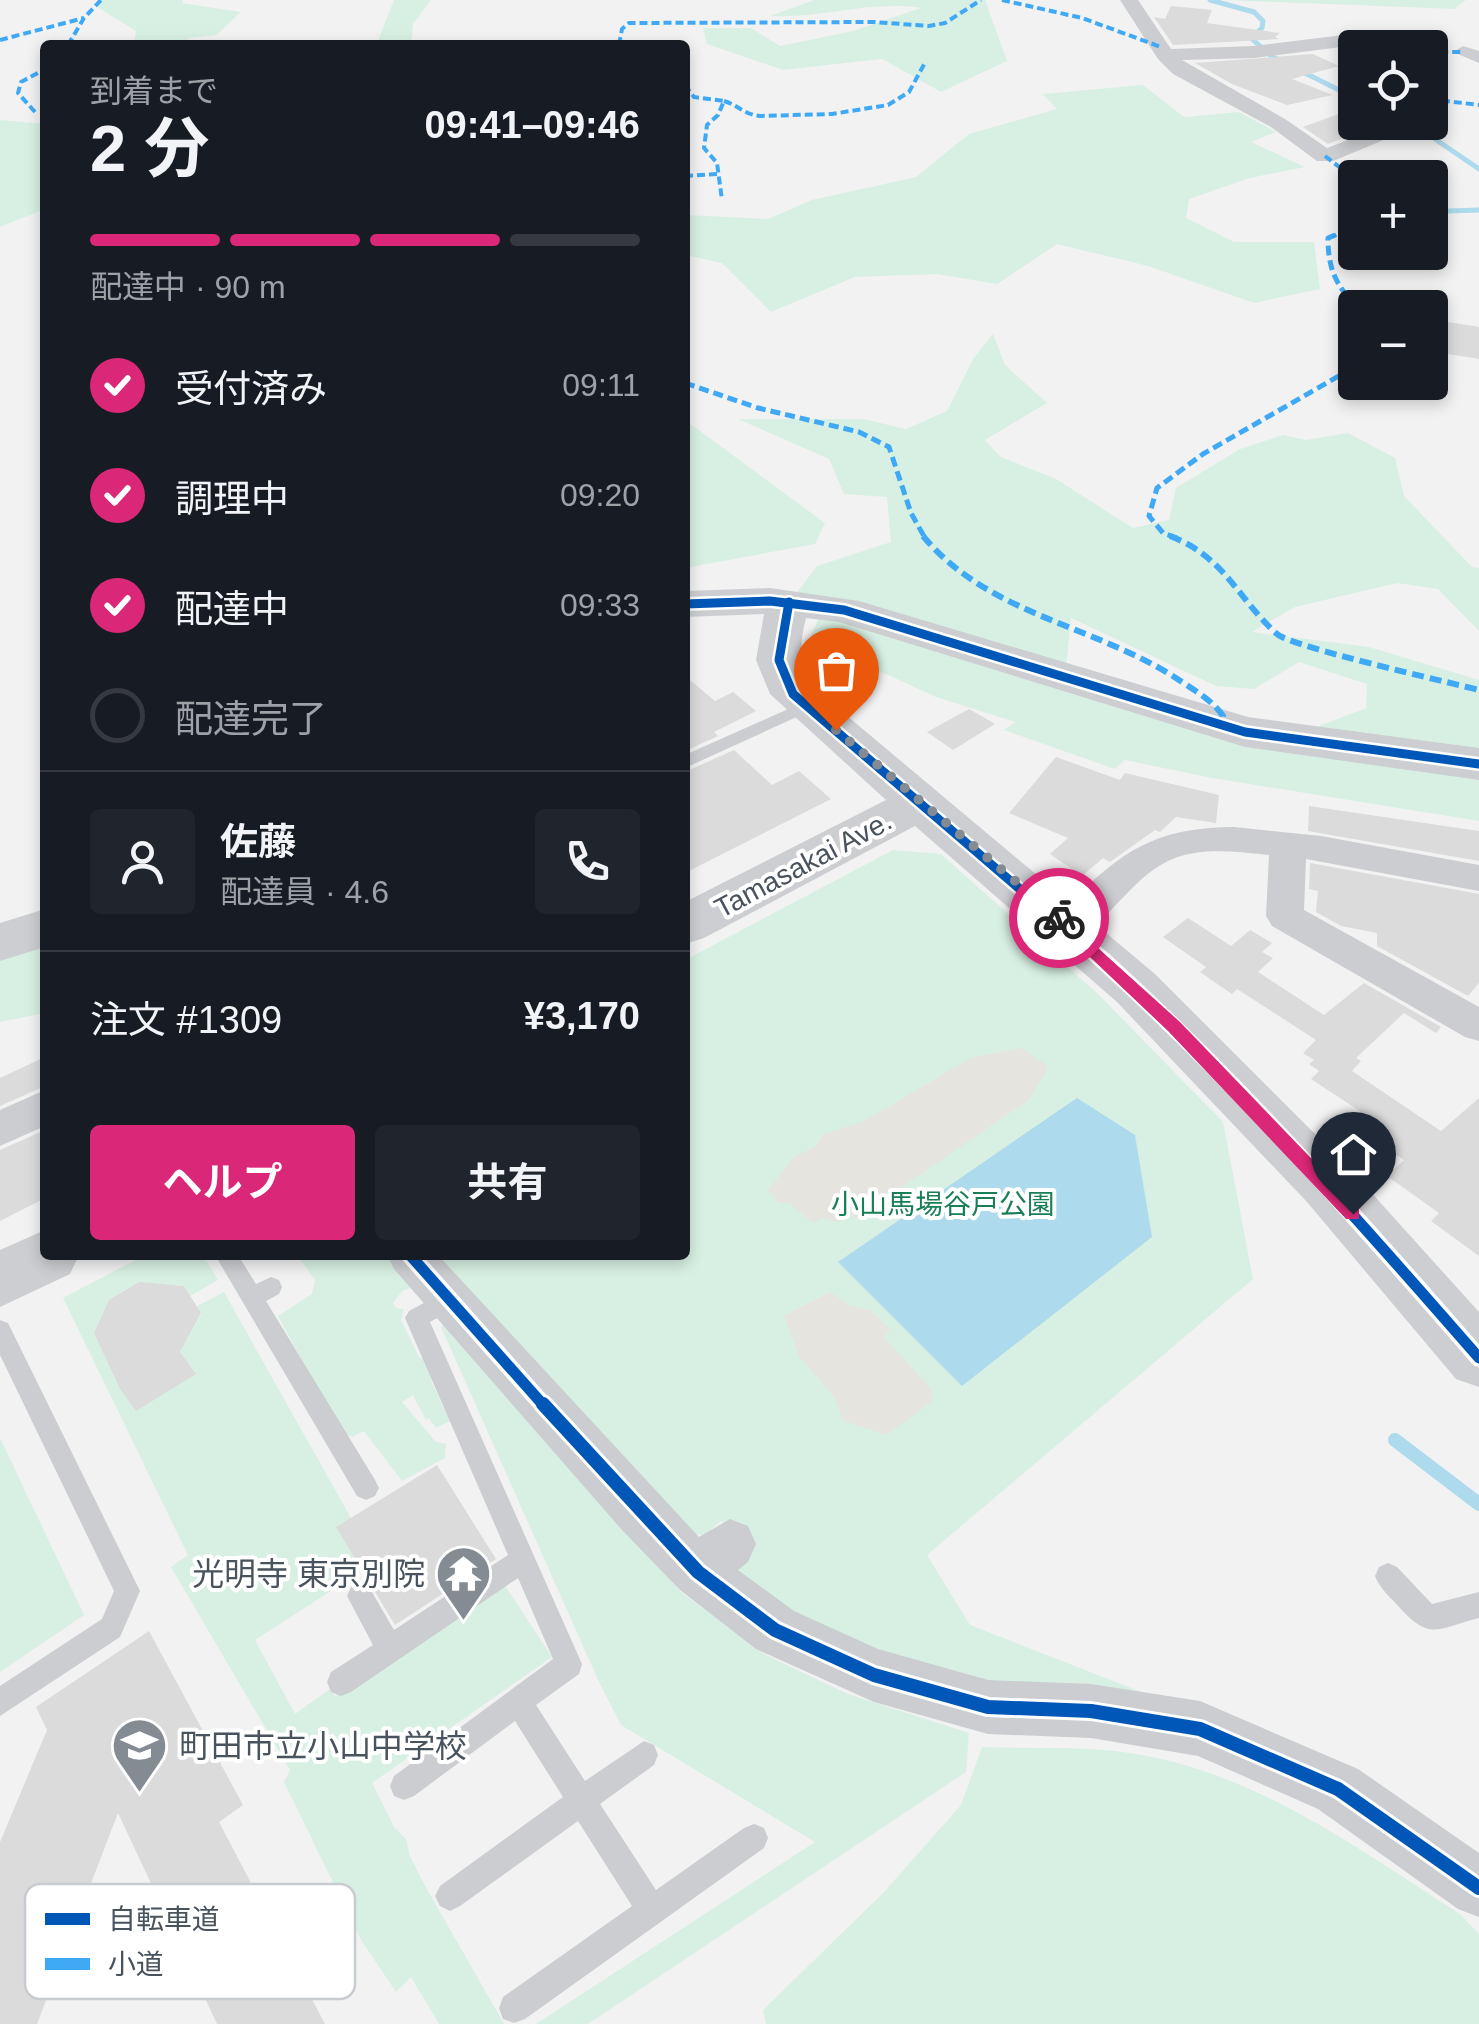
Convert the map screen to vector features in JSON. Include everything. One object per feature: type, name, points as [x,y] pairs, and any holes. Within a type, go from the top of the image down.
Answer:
[{"type":"street","points":[[1129,0],[1165,55],[1180,70],[1278,123],[1324,156],[1368,140]]},
{"type":"street","points":[[1165,55],[1254,52],[1338,42]]},
{"type":"street","points":[[789,602],[776,657],[782,680],[806,706],[1068,926],[1162,1014],[1328,1184],[1479,1358]]},
{"type":"street","points":[[690,604],[789,602],[875,618],[1245,732],[1479,764]]},
{"type":"street","name":"Tamasakai Ave.","points":[[690,922],[920,802]]},
{"type":"street","points":[[1068,926],[1143,859],[1170,845],[1204,839],[1288,846],[1479,878]]},
{"type":"street","points":[[1288,846],[1285,916],[1479,1026]]},
{"type":"street","points":[[0,942],[40,930]]},
{"type":"street","points":[[0,1128],[40,1109]]},
{"type":"street","points":[[0,1280],[40,1259]]},
{"type":"street","points":[[415,1260],[640,1513],[714,1558],[775,1630],[874,1675],[988,1707],[1091,1711],[1200,1729],[1338,1789],[1479,1888]]},
{"type":"lane","points":[[690,760],[806,706]]},
{"type":"lane","points":[[231,1260],[261,1292],[366,1488]]},
{"type":"lane","points":[[404,1786],[569,1664],[417,1318],[450,1299]]},
{"type":"lane","points":[[0,1330],[127,1590],[111,1628],[0,1702]]},
{"type":"lane","points":[[341,1682],[521,1561]]},
{"type":"lane","points":[[1388,1576],[1427,1618],[1479,1604]]},
{"type":"lane","points":[[360,1596],[390,1649]]},
{"type":"lane","points":[[518,1701],[652,1911]]},
{"type":"lane","points":[[450,1896],[644,1755]]},
{"type":"lane","points":[[514,2008],[754,1838]]},
{"type":"green space","points":[[103,0],[183,0],[182,3],[241,12],[216,35],[187,40],[135,40],[136,31],[97,7]]},
{"type":"green space","points":[[394,0],[431,0],[413,24],[411,40],[378,40]]},
{"type":"green space","points":[[814,0],[985,0],[1007,61],[941,92],[882,59],[783,70],[707,44],[703,28],[751,28],[780,46],[853,31],[921,8],[883,6],[770,16]]},
{"type":"green space","points":[[1224,0],[1466,0],[1454,9]]},
{"type":"green space","points":[[1143,85],[1184,117],[1239,112],[1276,132],[1251,142],[1305,167],[1250,178],[1189,199],[1186,218],[1234,242],[1314,242],[1320,289],[1254,303],[1148,266],[1057,244],[997,284],[937,274],[855,277],[771,312],[722,263],[690,256],[690,215],[768,219],[812,200],[916,177],[969,134],[1057,109],[1043,94]]},
{"type":"green space","points":[[0,120],[40,124],[40,211],[0,227]]},
{"type":"green space","points":[[993,334],[1005,365],[1047,403],[985,440],[1001,457],[1056,479],[1133,528],[1169,520],[1176,488],[1240,449],[1283,435],[1306,440],[1348,433],[1395,458],[1404,496],[1472,567],[1479,568],[1479,631],[1438,589],[1397,583],[1295,607],[1252,632],[1369,647],[1479,680],[1479,821],[1125,760],[1115,769],[1004,730],[1015,722],[936,697],[864,664],[808,654],[807,645],[821,613],[1159,716],[1311,729],[1366,708],[1367,684],[1299,662],[1254,689],[1216,686],[1071,618],[1066,668],[795,595],[817,566],[891,542],[887,497],[844,494],[829,459],[738,419],[863,419],[906,429],[947,411],[973,359]]},
{"type":"green space","points":[[690,424],[825,523],[815,544],[690,567]]},
{"type":"green space","name":"小山馬場谷戸公園","points":[[893,850],[941,854],[1099,995],[1223,1122],[1253,1279],[927,1555],[970,1625],[1162,1700],[1030,1689],[933,1674],[879,1659],[796,1615],[737,1578],[738,1561],[751,1547],[721,1521],[705,1535],[685,1534],[441,1260],[690,1260],[690,957]]},
{"type":"green space","points":[[40,945],[40,1014],[0,1022],[0,957]]},
{"type":"green space","points":[[135,1260],[206,1260],[218,1280],[190,1296],[184,1286],[151,1284],[128,1288],[111,1303],[94,1333],[195,1373],[180,1352],[201,1314],[197,1306],[224,1292],[351,1518],[337,1527],[362,1571],[255,1640],[295,1714],[330,1689],[335,1696],[504,1584],[552,1657],[372,1783],[504,2024],[439,2024],[411,1977],[396,1992],[361,1940],[355,1928],[355,1884],[334,1884],[284,1782],[290,1770],[171,1567],[188,1555],[63,1298]]},
{"type":"green space","points":[[301,1260],[392,1260],[415,1286],[402,1291],[393,1303],[404,1309],[401,1320],[419,1357],[427,1360],[432,1383],[450,1421],[436,1428],[429,1418],[426,1420],[413,1395],[402,1402],[436,1442],[446,1444],[445,1458],[402,1481],[364,1431],[352,1437],[340,1431],[278,1316],[312,1294],[315,1280]]},
{"type":"green space","points":[[448,1323],[681,1592],[766,1655],[848,1694],[969,1733],[966,1772],[588,2024],[536,2024],[815,1842],[621,1725],[441,1327]]},
{"type":"green space","points":[[0,1438],[84,1615],[0,1672]]},
{"type":"green space","points":[[982,1747],[1083,1749],[1142,1755],[1227,1780],[1308,1818],[1460,1914],[1479,1934],[1479,2024],[766,2024],[763,2010],[883,1893],[961,1805]]},
{"type":"sand","points":[[1021,1048],[1045,1064],[1047,1070],[1029,1100],[856,1218],[851,1213],[837,1222],[824,1218],[813,1223],[789,1203],[779,1203],[768,1190],[794,1157],[816,1146],[822,1135],[864,1121],[971,1058]]},
{"type":"sand","points":[[830,1292],[850,1306],[870,1310],[890,1329],[884,1337],[930,1388],[933,1401],[886,1435],[844,1421],[834,1397],[799,1356],[784,1316]]},
{"type":"water","points":[[1077,1098],[1135,1135],[1152,1237],[962,1386],[838,1262]]},
{"type":"building","points":[[1171,6],[1212,10],[1207,23],[1280,33],[1275,37],[1279,39],[1173,45],[1154,17],[1165,19]]},
{"type":"building","points":[[1313,54],[1338,66],[1292,79],[1333,95],[1287,105],[1232,84],[1195,63]]},
{"type":"building","points":[[1338,114],[1338,140],[1328,144],[1303,127]]},
{"type":"building","points":[[1448,322],[1479,327],[1479,359],[1448,354]]},
{"type":"building","points":[[690,680],[715,701],[733,692],[756,711],[714,732],[718,736],[690,749]]},
{"type":"building","points":[[969,709],[995,724],[953,750],[927,732]]},
{"type":"building","points":[[734,750],[772,785],[799,771],[831,799],[690,870],[690,770]]},
{"type":"building","points":[[1056,757],[1120,780],[1125,773],[1219,795],[1216,823],[1176,817],[1160,832],[1155,830],[1110,862],[1103,858],[1082,876],[1050,854],[1068,838],[1009,813]]},
{"type":"building","points":[[1309,806],[1479,831],[1479,861],[1308,831]]},
{"type":"building","points":[[1310,863],[1479,894],[1479,983],[1468,996],[1377,946],[1377,933],[1341,926],[1316,912],[1318,891],[1309,889]]},
{"type":"building","points":[[1188,918],[1231,946],[1250,930],[1272,943],[1262,952],[1273,958],[1258,972],[1324,1015],[1364,983],[1441,1027],[1436,1033],[1404,1013],[1356,1058],[1361,1061],[1352,1071],[1441,1131],[1479,1098],[1479,1256],[1431,1221],[1439,1213],[1387,1176],[1404,1160],[1364,1133],[1375,1121],[1311,1079],[1319,1071],[1309,1064],[1314,1060],[1303,1053],[1316,1040],[1237,989],[1232,994],[1200,972],[1206,967],[1163,937]]},
{"type":"building","points":[[40,1059],[40,1088],[0,1106],[0,1078]]},
{"type":"building","points":[[40,1132],[40,1201],[0,1221],[0,1150]]},
{"type":"building","points":[[139,1282],[184,1286],[201,1313],[180,1352],[196,1374],[136,1411],[120,1389],[94,1333],[109,1300]]},
{"type":"building","points":[[437,1465],[496,1559],[395,1625],[336,1527]]},
{"type":"building","points":[[149,1631],[243,1805],[219,1822],[252,1884],[151,1884],[118,1813],[91,1884],[25,1884],[25,1999],[47,1999],[37,2024],[0,2024],[0,1842],[47,1730],[36,1707]]},
{"type":"building","points":[[205,1999],[312,1999],[325,2024],[217,2024]]},
{"type":"waterway","points":[[1210,0],[1254,12],[1263,21],[1262,28],[1251,38],[1271,56],[1338,90]]},
{"type":"waterway","points":[[1436,140],[1479,169]]},
{"type":"waterway","points":[[1449,211],[1479,210]]},
{"type":"waterway","points":[[1395,1440],[1479,1504]]},
{"type":"marked path","points":[[71,40],[101,0]]},
{"type":"marked path","points":[[620,40],[622,29],[629,23],[874,22],[929,26],[945,23],[981,0]]},
{"type":"marked path","points":[[1002,0],[1082,18],[1161,47]]},
{"type":"marked path","points":[[0,40],[84,18]]},
{"type":"marked path","points":[[1448,52],[1463,52]]},
{"type":"marked path","points":[[724,101],[735,104],[747,115],[760,116],[872,109],[905,97],[926,61]]},
{"type":"marked path","points":[[35,112],[18,93],[21,82],[40,72]]},
{"type":"marked path","points":[[690,92],[694,97],[724,101],[718,115],[707,125],[704,148],[717,163],[722,200]]},
{"type":"marked path","points":[[1448,101],[1479,105]]},
{"type":"marked path","points":[[1325,156],[1338,166]]},
{"type":"marked path","points":[[690,176],[718,174]]},
{"type":"marked path","points":[[1338,234],[1328,238],[1328,251],[1332,277],[1341,290]]},
{"type":"marked path","points":[[1338,376],[1203,454],[1157,488],[1149,516],[1163,533],[1196,546],[1222,568],[1280,637],[1479,690]]},
{"type":"marked path","points":[[690,385],[758,408],[859,432],[889,447],[916,524],[942,558],[996,597],[1160,668],[1216,705],[1223,716],[1220,726]]},
{"type":"cycle path","points":[[690,604],[770,601],[844,610],[1245,732],[1479,764]]},
{"type":"cycle path","points":[[789,602],[778,649],[781,671],[793,694],[1136,988],[1328,1185],[1479,1358]]},
{"type":"cycle path","points":[[414,1260],[640,1513],[698,1572],[775,1630],[874,1675],[988,1707],[1091,1711],[1200,1729],[1338,1789],[1479,1888]]},
{"type":"way so far","points":[[836,730],[1059,918]]},
{"type":"place","name":"光明寺 東京別院","points":[[464,1623]]},
{"type":"place","name":"町田市立小山中学校","points":[[140,1795]]},
{"type":"route","points":[[1059,918],[1174,1026],[1353,1214]]}]
